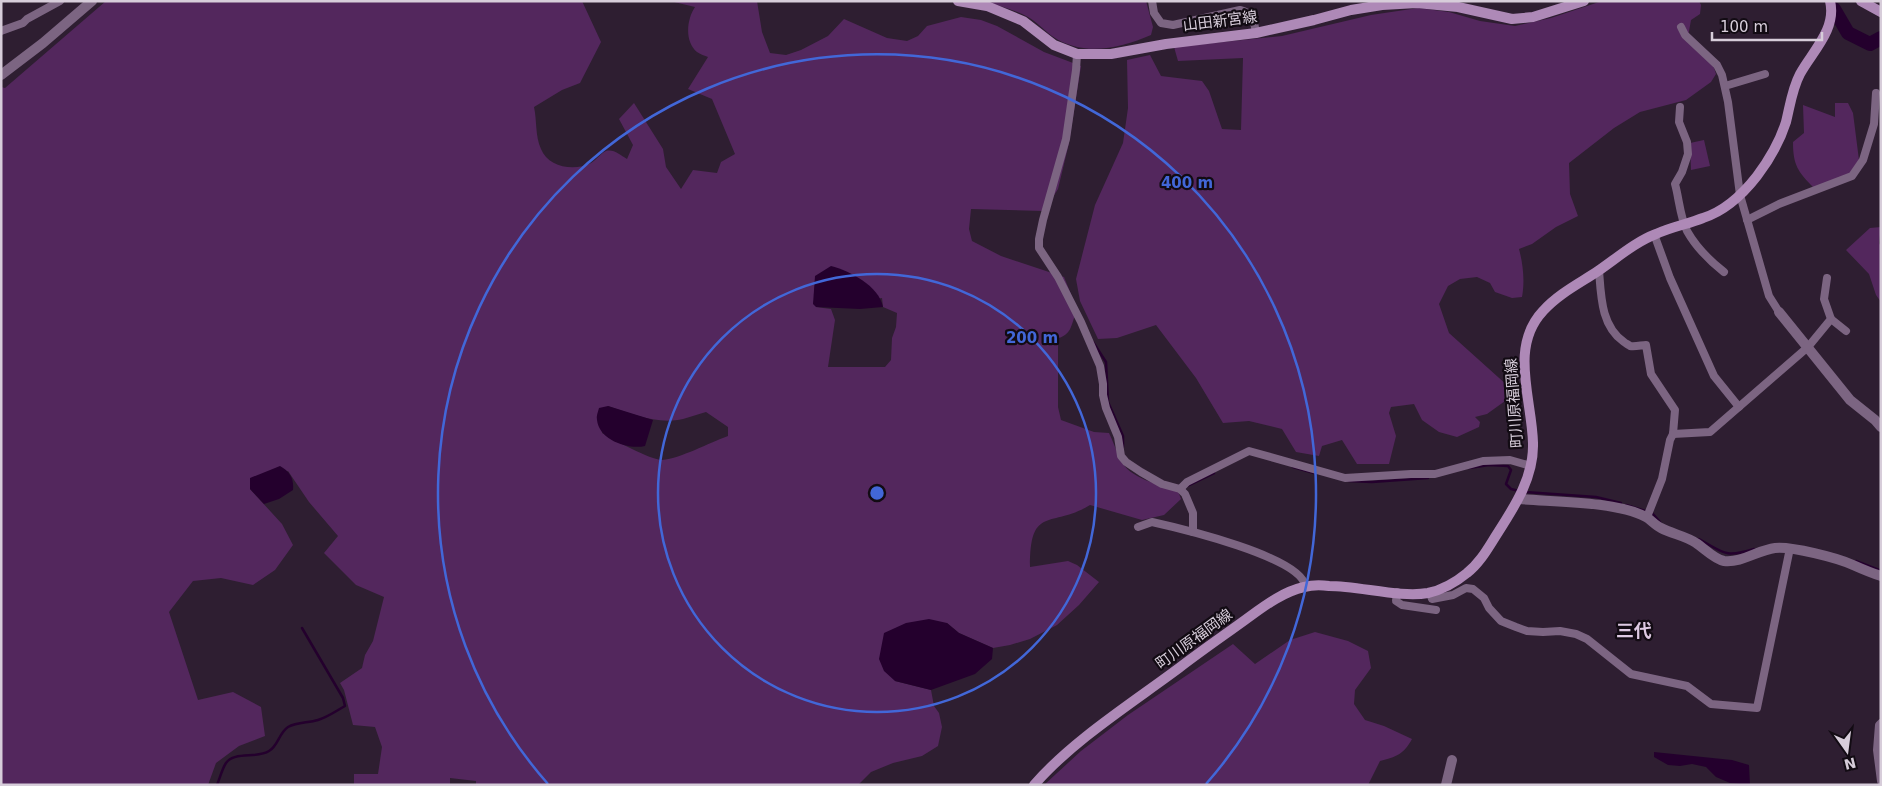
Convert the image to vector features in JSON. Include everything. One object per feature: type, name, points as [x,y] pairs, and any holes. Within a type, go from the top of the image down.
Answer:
[{"type":"main road","name":"山田新宮線","points":[[958,1],[987,6],[1023,21],[1054,45],[1077,54],[1111,54],[1166,44],[1256,33],[1350,10],[1382,5],[1417,3],[1460,4],[1512,18],[1533,17],[1584,1]]},
{"type":"main road","name":"町川原福岡線","points":[[1034,785],[1063,756],[1212,644],[1274,600],[1287,593],[1305,586],[1339,586],[1431,596],[1464,575],[1482,558],[1519,499],[1531,466],[1533,443],[1524,363],[1526,344],[1531,327],[1541,312],[1557,298],[1639,243],[1654,234],[1721,211],[1740,195],[1756,177],[1778,142],[1798,79],[1824,37],[1830,20],[1830,1]]},
{"type":"main road","points":[[1861,1],[1881,12]]},
{"type":"street","points":[[1,31],[23,23],[60,1]]},
{"type":"street","points":[[1152,1],[1154,13],[1161,23],[1173,25],[1240,10],[1248,12],[1254,19],[1256,33]]},
{"type":"street","points":[[1,75],[43,43],[88,3]]},
{"type":"street","points":[[1681,27],[1685,34],[1717,65],[1722,75],[1728,102],[1740,195],[1769,296],[1779,312],[1850,400],[1881,427]]},
{"type":"street","points":[[1077,54],[1066,139],[1038,240],[1039,248],[1058,277],[1081,322],[1100,366],[1106,408],[1118,437],[1121,456],[1126,462],[1162,484],[1180,489],[1185,494],[1191,507],[1193,532]]},
{"type":"street","points":[[1725,86],[1765,74]]},
{"type":"street","points":[[1747,220],[1779,204],[1852,176],[1863,160],[1874,124],[1876,93]]},
{"type":"street","points":[[1680,107],[1679,122],[1687,142],[1688,154],[1682,172],[1675,184],[1684,224],[1687,231],[1710,260],[1724,272]]},
{"type":"street","points":[[1654,234],[1670,278],[1714,376],[1739,407]]},
{"type":"street","points":[[1600,270],[1602,302],[1607,320],[1617,337],[1630,346],[1646,345],[1650,374],[1676,410],[1673,434],[1662,479],[1647,517]]},
{"type":"street","points":[[1827,278],[1824,299],[1832,319],[1846,331]]},
{"type":"street","points":[[1673,434],[1710,432],[1808,347],[1832,319]]},
{"type":"street","points":[[1180,489],[1187,482],[1249,451],[1345,478],[1435,474],[1483,460],[1510,460],[1531,466]]},
{"type":"street","points":[[1519,499],[1595,504],[1626,510],[1647,517],[1659,528],[1694,541],[1723,561],[1739,560],[1775,548],[1790,548],[1852,564],[1865,572],[1881,576]]},
{"type":"street","points":[[1138,527],[1152,522],[1249,549],[1298,574],[1305,580],[1305,586]]},
{"type":"street","points":[[1420,608],[1431,596],[1453,595],[1466,588],[1473,589],[1484,598],[1489,608],[1502,620],[1516,627],[1528,631],[1560,631],[1576,634],[1587,639],[1631,674],[1687,686],[1711,704],[1757,708],[1790,548]]},
{"type":"street","points":[[1464,575],[1469,588]]},
{"type":"street","points":[[1398,592],[1396,601],[1402,605],[1436,610]]},
{"type":"street","points":[[1881,723],[1879,725],[1877,750],[1881,780]]},
{"type":"street","points":[[1446,785],[1452,760]]},
{"type":"shaded area","points":[[106,1],[582,1],[601,42],[580,83],[562,90],[534,107],[538,139],[544,155],[555,164],[570,167],[584,166],[591,163],[606,151],[614,152],[627,159],[633,145],[619,119],[634,103],[663,149],[666,167],[681,189],[693,170],[717,173],[721,162],[735,154],[712,99],[688,89],[708,57],[697,52],[690,42],[688,30],[690,18],[695,7],[670,1],[757,1],[762,32],[770,53],[786,55],[801,50],[828,36],[844,19],[887,38],[907,41],[918,36],[927,26],[961,17],[981,20],[997,26],[1044,52],[1081,66],[1069,143],[1058,189],[1044,211],[971,209],[969,229],[972,241],[1001,256],[1064,277],[1077,309],[1068,332],[1061,337],[1047,341],[1058,344],[1058,407],[1061,420],[1094,432],[1109,433],[1124,466],[1145,480],[1178,491],[1181,499],[1164,515],[1142,520],[1090,505],[1076,512],[1045,521],[1039,526],[1034,534],[1031,547],[1030,567],[1068,561],[1077,565],[1099,582],[1079,605],[1057,625],[1030,639],[1010,645],[993,648],[959,633],[947,623],[895,681],[931,690],[934,706],[939,713],[942,727],[938,746],[922,756],[893,763],[871,772],[858,785],[476,785],[476,781],[450,778],[450,785],[354,785],[354,774],[378,774],[382,747],[375,727],[353,725],[344,690],[340,683],[362,668],[365,655],[373,641],[384,597],[356,585],[324,553],[338,536],[309,502],[288,471],[250,489],[282,524],[293,545],[275,570],[253,585],[221,578],[193,581],[169,612],[198,700],[233,692],[261,707],[265,736],[239,746],[216,763],[208,785],[1,785],[1,87],[5,88]],"holes":[[[882,298],[883,307],[897,313],[896,327],[892,338],[891,360],[885,367],[828,367],[835,320],[831,309],[816,307]],[[608,406],[645,418],[664,421],[683,419],[706,412],[728,427],[728,436],[670,459],[657,459],[632,449],[602,433]]]},
{"type":"shaded area","points":[[985,1],[1146,1],[1153,27],[1151,35],[1139,40],[1114,47],[1088,49],[1064,43],[1028,17]]},
{"type":"shaded area","points":[[1602,1],[1699,1],[1701,5],[1700,14],[1691,20],[1688,37],[1713,65],[1716,74],[1711,82],[1686,100],[1640,112],[1614,128],[1569,163],[1570,194],[1578,216],[1556,227],[1532,244],[1519,249],[1523,273],[1522,297],[1512,298],[1495,292],[1490,283],[1477,277],[1460,279],[1448,286],[1439,304],[1449,333],[1508,386],[1512,396],[1487,414],[1475,417],[1480,422],[1479,427],[1457,437],[1439,432],[1422,420],[1414,404],[1391,407],[1389,413],[1396,436],[1389,464],[1357,464],[1342,440],[1322,446],[1319,456],[1296,452],[1282,429],[1249,421],[1223,423],[1196,378],[1156,325],[1117,338],[1098,339],[1080,301],[1076,279],[1095,205],[1123,143],[1128,108],[1127,60],[1150,55],[1161,76],[1202,81],[1209,91],[1222,129],[1241,130],[1243,58],[1178,61],[1174,47],[1282,36],[1371,15],[1418,8],[1449,12],[1480,21],[1515,26],[1551,18]]},
{"type":"shaded area","points":[[1835,103],[1848,103],[1853,113],[1860,168],[1849,177],[1814,188],[1804,177],[1795,162],[1793,142],[1804,133],[1803,105],[1835,117]]},
{"type":"shaded area","points":[[1704,140],[1710,166],[1691,170],[1690,143]]},
{"type":"shaded area","points":[[1881,227],[1879,243],[1881,247],[1881,302],[1876,295],[1869,274],[1846,250],[1870,228]]},
{"type":"shaded area","points":[[831,266],[863,280],[876,292],[883,307],[860,309],[816,307],[813,304],[815,276]]},
{"type":"shaded area","points":[[608,406],[653,420],[645,446],[623,445],[615,442],[603,433],[599,427],[597,416],[599,408]]},
{"type":"shaded area","points":[[280,466],[291,476],[293,490],[279,499],[264,504],[250,489],[250,478]]},
{"type":"shaded area","points":[[929,619],[947,623],[959,633],[993,648],[992,659],[975,674],[931,690],[895,681],[884,671],[879,659],[884,633],[906,623]]},
{"type":"shaded area","points":[[1315,632],[1348,641],[1368,651],[1371,668],[1355,690],[1354,704],[1365,720],[1384,726],[1412,739],[1399,754],[1380,761],[1368,785],[1044,785],[1081,751],[1128,715],[1233,644],[1255,664],[1290,640]]},
{"type":"shaded area","points":[[1654,752],[1732,760],[1749,765],[1750,785],[1730,783],[1716,777],[1706,767],[1692,764],[1668,765],[1654,757]]},
{"type":"waterway","points":[[1834,9],[1848,33],[1870,44],[1881,38]]},
{"type":"waterway","points":[[1093,342],[1106,362],[1108,402],[1123,436],[1123,447]]},
{"type":"waterway","points":[[1469,468],[1489,465],[1508,466],[1511,470],[1506,484],[1511,489],[1519,491]]},
{"type":"waterway","points":[[1293,467],[1314,473]]},
{"type":"waterway","points":[[1187,486],[1214,473]]},
{"type":"waterway","points":[[1349,481],[1372,482],[1428,478]]},
{"type":"waterway","points":[[1525,492],[1596,497],[1621,503]]},
{"type":"waterway","points":[[1626,505],[1652,513],[1660,522]]},
{"type":"waterway","points":[[1699,539],[1725,553],[1737,553],[1754,549]]},
{"type":"waterway","points":[[1856,561],[1879,570]]},
{"type":"waterway","points":[[217,785],[225,765],[230,759],[240,756],[258,755],[269,751],[288,727],[322,719],[345,706],[343,698],[302,628]]},
{"type":"district","name":"三代","points":[[1634,630]]}]
